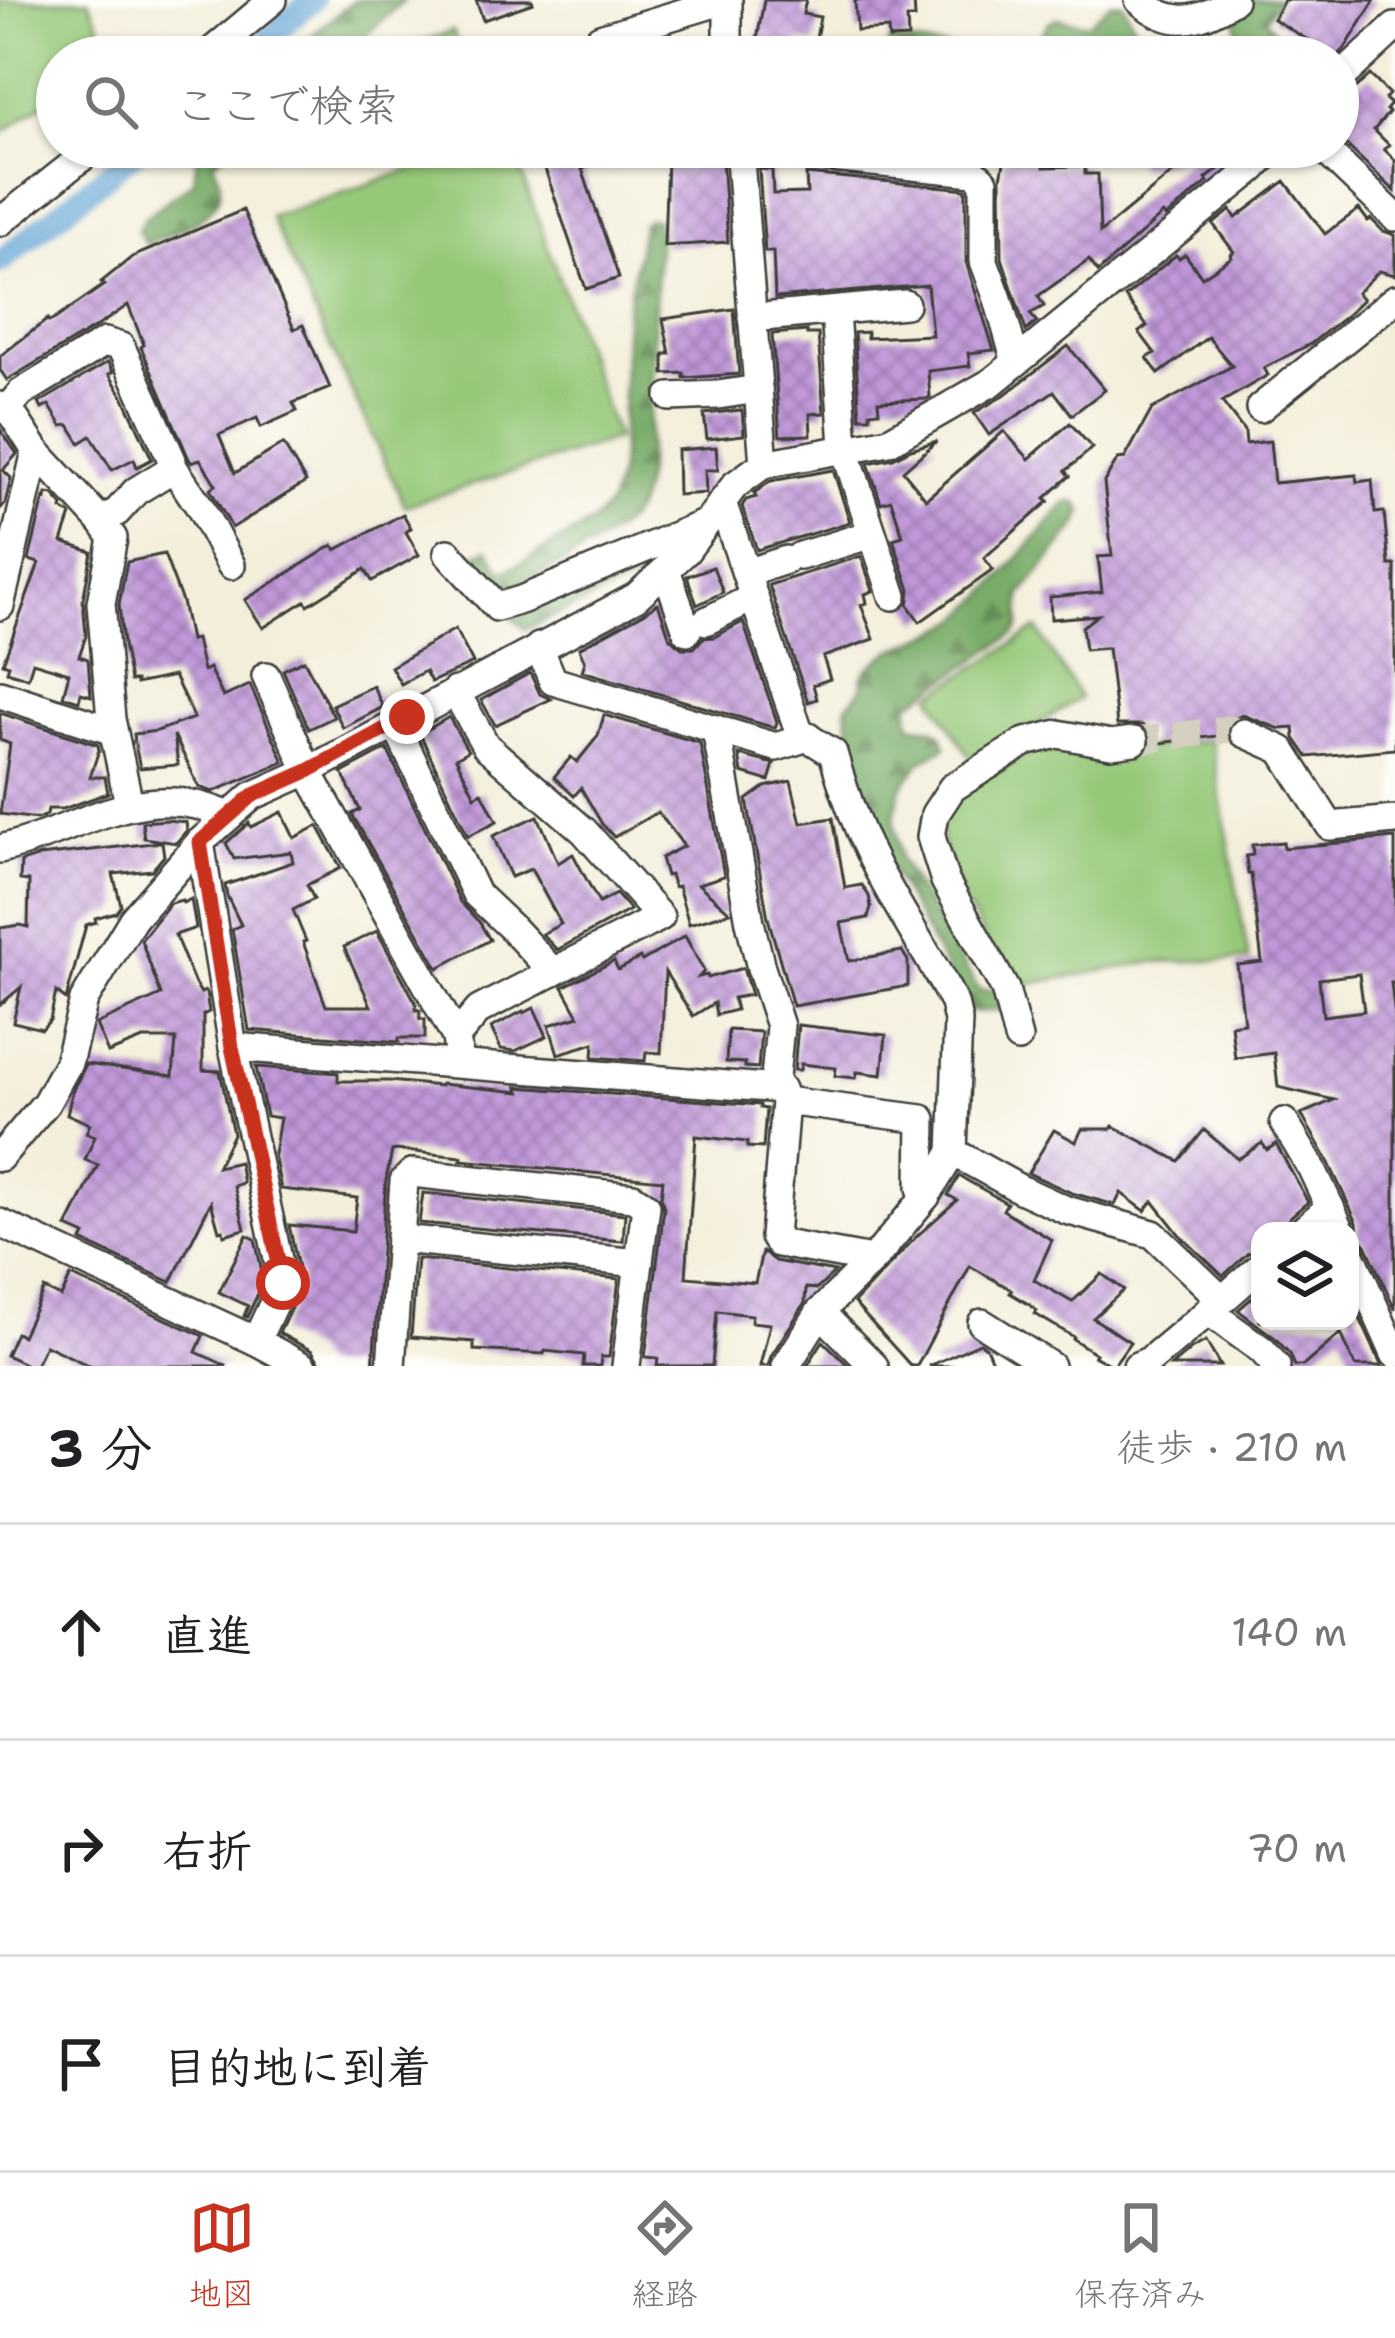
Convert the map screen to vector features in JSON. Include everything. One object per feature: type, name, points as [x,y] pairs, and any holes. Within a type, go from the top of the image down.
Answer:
[{"type":"street","points":[[231,36],[273,0]]},
{"type":"street","points":[[607,36],[727,0],[728,36]]},
{"type":"street","points":[[1139,0],[1168,18],[1187,20],[1210,15],[1233,0]]},
{"type":"street","points":[[1359,60],[1395,27]]},
{"type":"street","points":[[0,222],[68,168]]},
{"type":"street","points":[[741,168],[764,464]]},
{"type":"street","points":[[965,168],[984,181],[984,261],[1016,362]]},
{"type":"street","points":[[0,1157],[46,1103],[68,1063],[84,1000],[134,919],[200,842],[252,796],[636,597],[686,551],[735,485],[764,464],[889,441],[992,382],[1244,168]]},
{"type":"street","points":[[1344,168],[1395,217]]},
{"type":"street","points":[[1261,409],[1395,299]]},
{"type":"street","points":[[752,318],[905,304]]},
{"type":"street","points":[[835,311],[844,447],[892,596]]},
{"type":"street","points":[[101,521],[170,470],[172,460],[122,347],[105,342],[4,407],[112,538],[101,603],[113,730],[129,804]]},
{"type":"street","points":[[670,397],[758,389]]},
{"type":"street","points":[[1,593],[37,452]]},
{"type":"street","points":[[171,464],[230,565]]},
{"type":"street","points":[[448,553],[496,607],[715,512]]},
{"type":"street","points":[[715,512],[750,585],[799,732],[833,753],[848,805],[885,884],[954,1003],[958,1021],[953,1152],[926,1196],[820,1312],[786,1366]]},
{"type":"street","points":[[666,569],[696,626],[793,558],[872,534]]},
{"type":"street","points":[[539,647],[554,681],[776,747],[808,737]]},
{"type":"street","points":[[266,676],[308,771],[458,1050]]},
{"type":"street","points":[[455,691],[486,746],[584,831],[660,916],[479,1010],[458,1050]]},
{"type":"street","points":[[0,694],[113,730]]},
{"type":"street","points":[[395,724],[476,895],[553,972]]},
{"type":"street","points":[[716,729],[750,922],[780,1027],[774,1238],[778,1243],[872,1260]]},
{"type":"street","points":[[1018,1038],[1005,988],[945,881],[931,838],[934,814],[952,788],[1025,742],[1058,734],[1111,744],[1134,741]]},
{"type":"street","points":[[1244,734],[1282,750],[1330,826],[1395,820]]},
{"type":"street","points":[[0,849],[129,804],[179,803],[228,816]]},
{"type":"street","points":[[200,842],[232,1047],[283,1283],[256,1341]]},
{"type":"street","points":[[232,1047],[458,1050],[922,1119],[921,1188],[926,1196]]},
{"type":"street","points":[[1284,1122],[1335,1219]]},
{"type":"street","points":[[953,1152],[1066,1210],[1153,1234],[1215,1306],[1276,1366]]},
{"type":"street","points":[[400,1365],[400,1239],[404,1181],[412,1173],[634,1197],[646,1206],[626,1366]]},
{"type":"street","points":[[0,1222],[302,1366]]},
{"type":"street","points":[[400,1239],[639,1263]]},
{"type":"street","points":[[1359,1272],[1395,1354]]},
{"type":"street","points":[[1137,1366],[1251,1275]]},
{"type":"street","points":[[820,1312],[874,1366]]},
{"type":"street","points":[[982,1323],[1049,1366]]},
{"type":"green space","points":[[0,0],[89,0],[105,36],[36,36],[36,108],[0,135]]},
{"type":"green space","points":[[354,0],[405,0],[365,36],[311,36]]},
{"type":"green space","points":[[1250,0],[1278,0],[1266,19],[1284,36],[1233,36],[1236,19]]},
{"type":"green space","points":[[1111,3],[1123,3],[1144,36],[1041,36],[1057,18],[1088,24]]},
{"type":"green space","points":[[196,168],[215,168],[220,181],[214,205],[195,222],[146,245],[138,230],[145,217],[194,181]]},
{"type":"green space","points":[[416,168],[520,168],[617,439],[405,506],[270,217]]},
{"type":"green space","points":[[657,220],[659,229],[647,462],[636,509],[614,531],[561,563],[513,587],[493,584],[471,559],[474,555],[488,549],[506,571],[593,522],[610,503],[620,470],[626,311],[643,223]]},
{"type":"green space","points":[[1076,502],[1083,511],[1078,524],[1021,596],[1016,633],[910,703],[913,726],[932,728],[942,735],[946,747],[920,762],[901,789],[894,818],[900,859],[979,990],[998,990],[1002,1010],[974,1012],[968,1009],[893,873],[859,801],[846,746],[851,734],[846,707],[863,687],[862,677],[872,665],[965,614],[1066,503]]},
{"type":"green space","points":[[651,557],[654,564],[641,577],[526,629],[513,619],[515,611]]},
{"type":"green space","points":[[1037,629],[1080,698],[974,764],[931,695]]},
{"type":"green space","points":[[1058,738],[1115,751],[1211,740],[1249,960],[1153,962],[1011,987],[951,877],[939,823],[958,790]]},
{"type":"building","points":[[476,0],[532,0],[533,3],[483,20]]},
{"type":"building","points":[[764,0],[806,0],[803,14],[820,17],[816,36],[758,36]]},
{"type":"building","points":[[855,0],[914,0],[915,18],[907,18],[908,36],[889,36],[888,29],[857,31]]},
{"type":"building","points":[[1284,0],[1375,0],[1353,36],[1301,36],[1273,19]]},
{"type":"building","points":[[1370,75],[1389,94],[1385,99],[1391,104],[1389,112],[1374,130],[1389,145],[1384,149],[1395,160],[1395,191],[1359,157],[1359,85]]},
{"type":"building","points":[[545,168],[585,168],[619,278],[586,289]]},
{"type":"building","points":[[667,168],[723,168],[728,242],[664,246]]},
{"type":"building","points":[[1003,168],[1085,168],[1085,174],[1098,174],[1100,233],[1179,168],[1220,168],[1098,272],[1089,260],[1038,296],[1044,306],[1030,314],[1037,322],[1026,331],[1002,258]]},
{"type":"building","points":[[759,169],[772,170],[773,194],[807,193],[806,174],[966,189],[966,262],[994,350],[968,353],[970,366],[928,371],[930,397],[926,399],[878,401],[879,411],[860,417],[854,333],[867,332],[867,338],[932,335],[927,285],[775,298],[773,252],[765,252]]},
{"type":"building","points":[[1285,181],[1325,234],[1359,209],[1368,221],[1395,235],[1395,275],[1379,271],[1357,293],[1363,299],[1348,314],[1312,343],[1264,368],[1268,375],[1222,402],[1245,432],[1246,444],[1270,441],[1274,483],[1356,475],[1357,482],[1372,480],[1375,513],[1384,512],[1389,565],[1395,565],[1395,749],[1308,757],[1294,728],[1280,729],[1243,715],[1233,719],[1226,735],[1151,744],[1149,731],[1142,725],[1117,725],[1108,648],[1085,650],[1082,627],[1098,615],[1051,619],[1050,597],[1102,592],[1098,557],[1112,556],[1104,482],[1118,459],[1125,458],[1152,409],[1232,366],[1208,337],[1159,374],[1147,358],[1155,353],[1139,332],[1147,326],[1125,297],[1176,255],[1185,254],[1202,277],[1232,257],[1234,252],[1213,224],[1231,210],[1236,218]]},
{"type":"building","points":[[243,210],[294,329],[303,325],[330,388],[293,403],[297,411],[261,427],[257,418],[219,435],[235,473],[283,444],[306,482],[232,528],[200,459],[189,459],[128,305],[7,380],[0,370],[0,356],[104,285],[101,282],[132,257]]},
{"type":"building","points":[[734,309],[739,374],[684,378],[684,373],[664,374],[664,354],[670,354],[663,319]]},
{"type":"building","points":[[772,334],[818,334],[824,413],[810,414],[811,435],[780,436]]},
{"type":"building","points":[[1068,346],[1105,390],[1072,415],[1054,391],[989,435],[974,413]]},
{"type":"building","points":[[108,362],[113,372],[109,374],[152,459],[137,467],[134,459],[112,470],[91,436],[80,443],[49,405],[42,409],[39,403]]},
{"type":"building","points":[[742,410],[744,435],[707,439],[704,414]]},
{"type":"building","points":[[1070,423],[1092,448],[1066,471],[1070,476],[1045,498],[1049,501],[984,558],[993,570],[920,622],[908,605],[910,590],[893,539],[903,536],[891,500],[881,503],[868,463],[937,441],[903,471],[926,499],[1004,431],[1029,459]]},
{"type":"building","points":[[0,429],[17,454],[3,470],[11,478],[0,509]]},
{"type":"building","points":[[716,447],[718,470],[705,470],[706,493],[678,495],[677,450]]},
{"type":"building","points":[[833,470],[850,522],[757,550],[742,506],[746,500],[756,497],[754,493],[771,481]]},
{"type":"building","points":[[47,494],[71,515],[62,542],[92,552],[83,600],[86,636],[79,656],[88,659],[91,696],[81,693],[79,701],[63,696],[69,673],[33,662],[28,678],[7,671],[9,665],[3,663],[39,563],[29,560]]},
{"type":"building","points":[[403,514],[411,528],[406,532],[419,555],[372,581],[365,569],[263,628],[245,600],[333,545],[336,550]]},
{"type":"building","points":[[164,554],[203,671],[209,668],[223,697],[250,685],[284,762],[213,792],[199,787],[174,735],[178,765],[140,768],[135,744],[134,734],[194,718],[174,676],[136,684],[130,681],[123,644],[119,604],[127,562]]},
{"type":"building","points":[[861,556],[873,591],[865,594],[867,603],[861,605],[874,639],[823,657],[830,679],[813,685],[817,699],[808,702],[769,585]]},
{"type":"building","points":[[713,567],[723,592],[697,605],[687,576]]},
{"type":"building","points":[[658,603],[670,638],[682,648],[694,648],[703,638],[743,622],[777,722],[775,728],[582,671],[585,662],[579,648]]},
{"type":"building","points":[[455,629],[473,663],[431,682],[425,671],[401,684],[391,667]]},
{"type":"building","points":[[304,660],[334,717],[309,729],[283,670]]},
{"type":"building","points":[[530,673],[540,694],[551,699],[495,725],[481,700]]},
{"type":"building","points":[[373,686],[383,707],[343,728],[332,705]]},
{"type":"building","points":[[0,713],[98,745],[90,777],[105,777],[108,793],[63,809],[48,809],[47,815],[37,819],[0,814],[10,744],[0,740]]},
{"type":"building","points":[[604,715],[700,743],[724,876],[698,884],[730,912],[689,924],[678,886],[666,876],[661,858],[684,846],[658,812],[614,837],[581,788],[574,796],[554,777],[571,757],[577,762],[598,736]]},
{"type":"building","points":[[449,717],[468,751],[456,758],[475,796],[482,792],[497,821],[468,836],[420,734]]},
{"type":"building","points":[[387,749],[460,902],[490,940],[438,968],[352,814],[360,810],[342,773]]},
{"type":"building","points":[[739,755],[774,764],[769,781],[742,773]]},
{"type":"building","points":[[791,781],[801,823],[833,818],[845,888],[862,885],[869,896],[868,918],[841,923],[849,961],[902,951],[908,961],[908,986],[793,1006],[768,918],[747,800],[765,787]]},
{"type":"building","points":[[282,812],[294,838],[318,826],[341,868],[307,885],[314,899],[293,910],[326,1006],[371,1006],[344,947],[377,931],[420,1010],[420,1019],[425,1019],[425,1038],[399,1038],[399,1042],[249,1030],[232,929],[241,925],[225,885],[293,862],[291,852],[234,859],[226,843],[249,823],[251,827]]},
{"type":"building","points":[[538,816],[558,863],[573,854],[599,903],[616,894],[630,910],[557,950],[542,934],[561,924],[531,869],[511,877],[493,836]]},
{"type":"building","points":[[142,822],[186,822],[187,830],[176,843],[144,838]]},
{"type":"building","points":[[1395,838],[1395,983],[1391,983],[1395,1309],[1359,1237],[1359,1222],[1301,1114],[1334,1100],[1278,1087],[1274,1053],[1235,1058],[1231,1025],[1244,1023],[1237,965],[1262,962],[1246,856],[1253,855],[1252,845],[1283,842],[1284,848]],"holes":[[[1359,974],[1364,1011],[1323,1016],[1319,979]]]},
{"type":"building","points":[[162,842],[164,856],[152,870],[113,874],[121,905],[86,925],[66,1000],[56,992],[50,1020],[42,1029],[13,1022],[21,987],[0,1005],[0,928],[28,927],[29,881],[20,880],[21,862]]},
{"type":"building","points":[[191,899],[196,928],[175,935],[195,984],[206,993],[209,1012],[203,1015],[203,1070],[220,1071],[233,1134],[217,1167],[239,1162],[243,1183],[234,1186],[245,1229],[224,1235],[211,1202],[171,1282],[82,1241],[85,1235],[67,1227],[98,1165],[85,1160],[95,1136],[86,1133],[90,1124],[67,1114],[86,1064],[173,1076],[176,1039],[143,1039],[108,1053],[96,1024],[161,995],[141,940],[170,903]]},
{"type":"building","points":[[685,936],[704,971],[699,977],[743,968],[751,995],[733,998],[736,1010],[716,1015],[714,1003],[693,1016],[665,972],[661,1053],[646,1052],[645,1061],[593,1057],[594,1043],[558,1054],[549,1025],[579,1016],[563,987],[614,961],[618,970],[642,961]]},
{"type":"building","points":[[534,1008],[547,1036],[515,1051],[501,1049],[491,1028]]},
{"type":"building","points":[[798,1025],[886,1035],[882,1075],[835,1076],[836,1068],[801,1064],[800,1070],[794,1070]]},
{"type":"building","points":[[728,1030],[761,1032],[758,1068],[726,1062]]},
{"type":"building","points":[[256,1067],[338,1073],[338,1081],[520,1092],[517,1087],[760,1105],[766,1109],[763,1148],[696,1136],[686,1277],[755,1283],[762,1252],[775,1261],[835,1272],[817,1289],[806,1288],[805,1303],[768,1366],[760,1366],[770,1324],[751,1322],[752,1315],[717,1311],[712,1366],[657,1366],[658,1358],[645,1357],[664,1208],[663,1180],[396,1150],[386,1180],[373,1366],[322,1366],[312,1351],[279,1333],[301,1281],[289,1225],[353,1231],[357,1198],[281,1189],[274,1154],[280,1118],[266,1116]]},
{"type":"building","points":[[1082,1129],[1111,1129],[1179,1161],[1204,1130],[1238,1159],[1262,1143],[1267,1150],[1276,1144],[1308,1202],[1287,1222],[1251,1222],[1251,1252],[1223,1276],[1153,1201],[1145,1211],[1121,1193],[1115,1205],[1028,1173],[1054,1130],[1076,1142]]},
{"type":"building","points":[[959,1176],[1007,1203],[1003,1210],[1052,1240],[1034,1280],[1072,1302],[1102,1274],[1124,1290],[1093,1318],[1130,1342],[1113,1366],[1035,1314],[1012,1290],[970,1266],[917,1366],[911,1366],[854,1303],[957,1200],[948,1195]]},
{"type":"building","points":[[423,1193],[625,1214],[623,1241],[419,1223]]},
{"type":"building","points":[[247,1235],[255,1239],[264,1281],[247,1317],[248,1306],[219,1292]]},
{"type":"building","points":[[417,1259],[619,1279],[609,1357],[601,1357],[600,1366],[583,1366],[584,1355],[474,1350],[474,1342],[411,1337]]},
{"type":"building","points":[[71,1276],[203,1336],[196,1352],[227,1366],[90,1366],[45,1345],[35,1366],[6,1355],[16,1333],[22,1336],[44,1289],[61,1297]]},
{"type":"building","points":[[1251,1299],[1251,1320],[1238,1310]]},
{"type":"building","points":[[1359,1316],[1382,1366],[1355,1366],[1341,1333],[1303,1366],[1295,1366],[1264,1330],[1359,1330]]},
{"type":"building","points":[[823,1341],[849,1366],[807,1366]]},
{"type":"building","points":[[1206,1341],[1220,1366],[1171,1366],[1191,1349]]},
{"type":"building","points":[[980,1343],[994,1366],[929,1366]]},
{"type":"waterway","points":[[271,36],[312,0]]},
{"type":"waterway","points":[[0,262],[115,168]]},
{"type":"tunnel","points":[[1134,741],[1230,729],[1244,733]]},
{"type":"route","points":[[283,1283],[232,1047],[200,842],[252,796],[407,717]]}]
